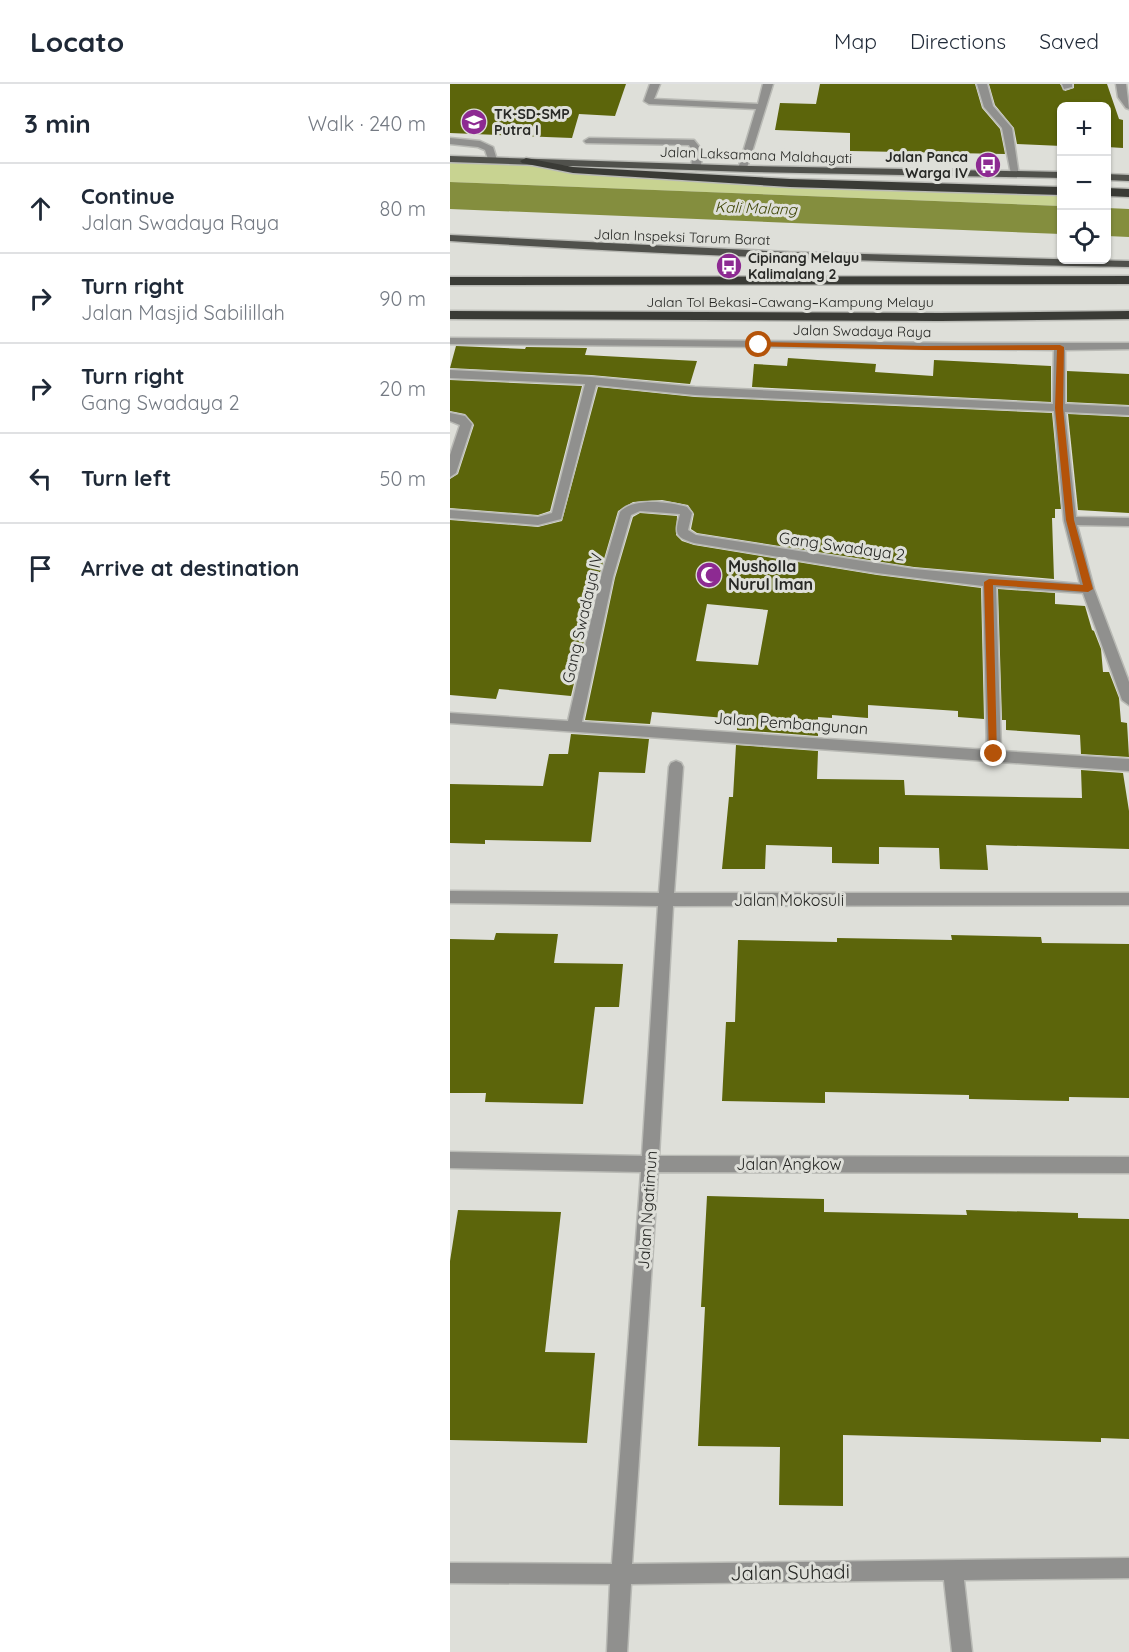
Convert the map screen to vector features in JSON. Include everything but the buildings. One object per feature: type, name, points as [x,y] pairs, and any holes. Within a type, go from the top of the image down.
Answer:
[{"type":"highway","points":[[526,161],[573,170],[767,182],[1057,191]]},
{"type":"highway","points":[[1111,192],[1129,193]]},
{"type":"highway","name":"Jalan Tol Bekasi–Cawang–Kampung Melayu","points":[[450,281],[1129,280]]},
{"type":"highway","name":"Jalan Tol Bekasi–Cawang–Kampung Melayu","points":[[450,315],[951,317],[1129,315]]},
{"type":"main road","name":"Jalan Laksamana Malahayati","points":[[450,159],[743,169],[1057,176]]},
{"type":"main road","points":[[1111,177],[1129,178]]},
{"type":"main road","name":"Jalan Inspeksi Tarum Barat","points":[[450,238],[642,251],[1129,264]]},
{"type":"street","points":[[655,84],[649,101],[762,107]]},
{"type":"street","points":[[743,169],[768,84]]},
{"type":"street","points":[[982,84],[988,107],[1007,128],[1016,174]]},
{"type":"street","points":[[1121,84],[1123,97],[1129,106]]},
{"type":"street","points":[[450,141],[480,144],[490,148],[492,160]]},
{"type":"street","points":[[589,141],[691,142],[695,145],[699,155],[696,167]]},
{"type":"street","name":"Jalan Swadaya Raya","points":[[450,341],[925,348],[1129,346]]},
{"type":"street","points":[[1060,347],[1059,408],[1070,520],[1088,589],[1129,700]]},
{"type":"street","points":[[450,374],[591,381],[695,391],[1129,411]]},
{"type":"street","points":[[450,514],[537,521],[557,516],[591,381]]},
{"type":"street","points":[[450,417],[461,419],[466,424],[450,473]]},
{"type":"street","name":"Gang Swadaya 2","points":[[624,518],[626,512],[639,507],[677,508],[686,513],[682,530],[689,538],[819,561],[989,582],[1088,589]]},
{"type":"street","name":"Gang Swadaya IV","points":[[574,727],[607,577],[624,518]]},
{"type":"street","points":[[1070,520],[1129,522]]},
{"type":"street","points":[[989,582],[994,754]]},
{"type":"street","name":"Jalan Pembangunan","points":[[450,718],[1129,765]]},
{"type":"street","name":"Jalan Ngatimun","points":[[617,1652],[620,1574],[650,1164],[664,900],[676,767]]},
{"type":"street","name":"Jalan Mokosuli","points":[[450,897],[664,900],[1129,899]]},
{"type":"street","name":"Jalan Angkow","points":[[450,1160],[650,1164],[1129,1165]]},
{"type":"street","name":"Jalan Suhadi","points":[[450,1573],[620,1574],[1129,1569]]},
{"type":"street","points":[[953,1570],[962,1652]]},
{"type":"shaded area","points":[[450,159],[526,161],[573,170],[1057,191],[1057,206],[450,182]]},
{"type":"water","name":"Kali Malang","points":[[450,182],[1057,206],[1057,234],[450,209]]},
{"type":"water","points":[[1111,208],[1129,209],[1129,237],[1111,236]]},
{"type":"place","name":"TK-SD-SMP Putra I","points":[[474,122]]},
{"type":"place","name":"Jalan Panca Warga IV","points":[[988,165]]},
{"type":"place","name":"Cipinang Melayu Kalimalang 2","points":[[729,266]]},
{"type":"place","name":"Musholla Nurul Iman","points":[[709,575]]},
{"type":"route","points":[[759,345],[925,348],[1060,347],[1059,408],[1070,520],[1088,589],[989,582],[994,754]]}]
